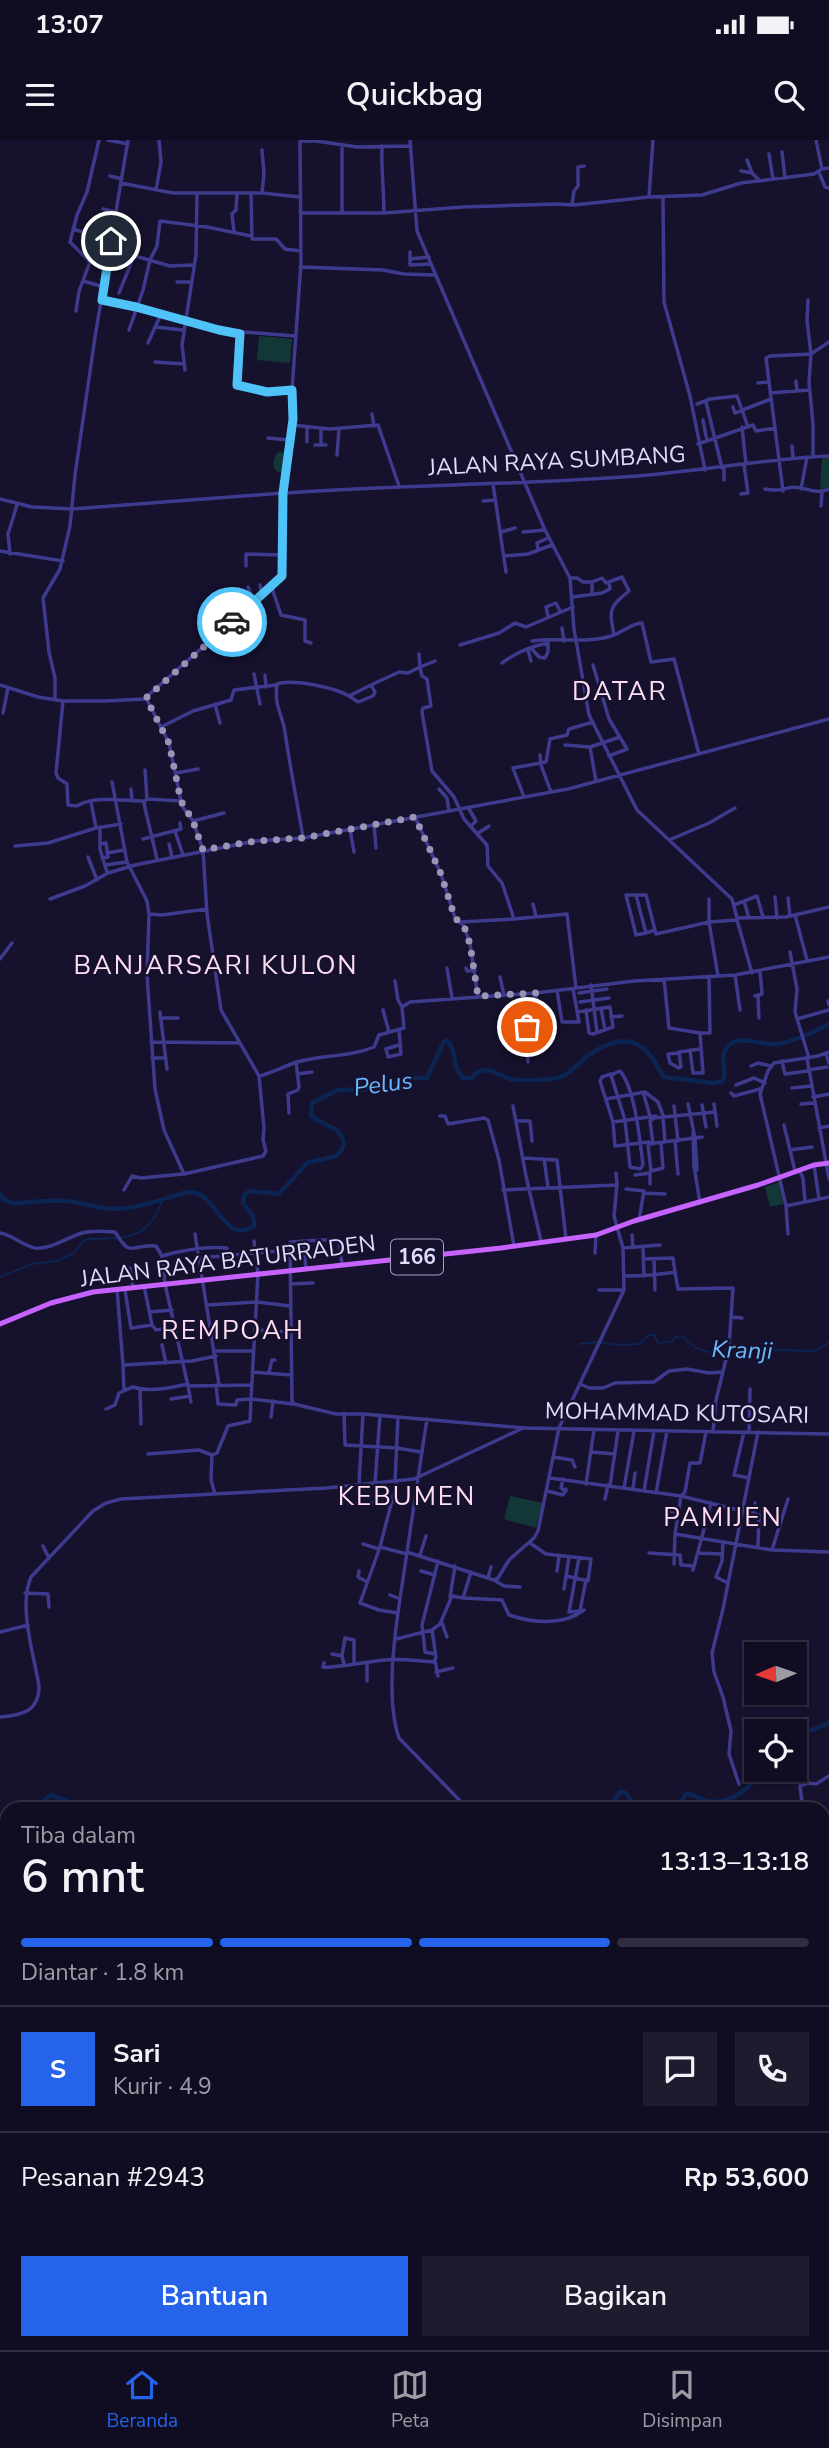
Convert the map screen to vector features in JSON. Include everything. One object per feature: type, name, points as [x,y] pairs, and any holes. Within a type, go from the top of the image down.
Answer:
[{"type":"main road","name":"JALAN RAYA BATURRADEN","points":[[0,1324],[60,1300],[93,1292],[596,1235],[797,1170],[828,1163]]},
{"type":"street","points":[[76,311],[90,262],[88,257],[72,245],[73,229],[87,192],[99,140]]},
{"type":"street","points":[[55,699],[55,678],[43,598],[63,561],[83,416],[128,142],[108,140]]},
{"type":"street","points":[[156,190],[161,162],[159,140]]},
{"type":"street","points":[[378,140],[384,213]]},
{"type":"street","points":[[410,140],[417,231],[548,538],[569,576],[583,687],[593,722],[637,810],[732,899],[752,972]]},
{"type":"street","points":[[649,197],[653,140]]},
{"type":"street","points":[[816,140],[825,187],[829,188]]},
{"type":"street","points":[[0,685],[63,701],[146,698],[282,576],[284,493],[292,425],[300,267],[300,141],[342,145],[411,146]]},
{"type":"street","points":[[342,145],[342,212]]},
{"type":"street","points":[[262,150],[262,193]]},
{"type":"street","points":[[782,152],[785,178]]},
{"type":"street","points":[[769,154],[773,179]]},
{"type":"street","points":[[747,160],[752,173],[760,181]]},
{"type":"street","points":[[572,205],[573,191],[578,186],[578,167],[584,166]]},
{"type":"street","points":[[301,213],[384,213],[572,205],[702,195],[741,183],[829,169]]},
{"type":"street","points":[[741,170],[752,173]]},
{"type":"street","points":[[110,176],[156,190],[197,195],[262,193],[301,197]]},
{"type":"street","points":[[234,233],[232,214],[236,210],[237,194]]},
{"type":"street","points":[[251,194],[251,236]]},
{"type":"street","points":[[185,370],[183,330],[194,265],[198,226],[197,195]]},
{"type":"street","points":[[663,197],[663,300],[685,374],[705,470]]},
{"type":"street","points":[[103,209],[116,212]]},
{"type":"street","points":[[129,330],[159,238],[160,221],[251,236],[253,239],[276,239],[285,249],[300,251]]},
{"type":"street","points":[[73,229],[111,241]]},
{"type":"street","points":[[410,252],[410,265],[431,264]]},
{"type":"street","points":[[109,255],[134,256],[170,266],[194,265]]},
{"type":"street","points":[[119,293],[134,256]]},
{"type":"street","points":[[410,259],[429,257]]},
{"type":"street","points":[[300,267],[435,275]]},
{"type":"street","points":[[98,273],[106,275]]},
{"type":"street","points":[[83,281],[104,287]]},
{"type":"street","points":[[177,282],[191,282]]},
{"type":"street","points":[[102,300],[240,334],[295,336]]},
{"type":"street","points":[[801,489],[810,456],[813,425],[809,390],[811,354],[807,320],[808,300]]},
{"type":"street","points":[[148,343],[161,314]]},
{"type":"street","points":[[155,327],[183,330]]},
{"type":"street","points":[[240,334],[237,385],[267,392],[292,390]]},
{"type":"street","points":[[783,491],[767,357],[811,354],[829,342]]},
{"type":"street","points":[[155,362],[184,364]]},
{"type":"street","points":[[796,381],[797,391]]},
{"type":"street","points":[[758,383],[768,382]]},
{"type":"street","points":[[770,393],[809,390]]},
{"type":"street","points":[[697,404],[737,396],[745,426],[748,493],[741,494]]},
{"type":"street","points":[[733,407],[735,414],[771,399]]},
{"type":"street","points":[[705,401],[724,480]]},
{"type":"street","points":[[372,414],[374,426]]},
{"type":"street","points":[[703,420],[708,441]]},
{"type":"street","points":[[292,425],[339,429],[379,427],[399,486]]},
{"type":"street","points":[[698,444],[745,426],[753,425],[755,431],[775,428]]},
{"type":"street","points":[[307,426],[307,442]]},
{"type":"street","points":[[321,428],[321,445]]},
{"type":"street","points":[[337,455],[339,429]]},
{"type":"street","points":[[268,438],[289,440]]},
{"type":"street","points":[[792,446],[793,458]]},
{"type":"street","name":"JALAN RAYA SUMBANG","points":[[0,499],[18,505],[72,509],[399,486],[639,476],[723,468],[779,459],[829,456]]},
{"type":"street","points":[[493,484],[506,572]]},
{"type":"street","points":[[765,489],[783,491],[789,487],[822,492],[829,489]]},
{"type":"street","points":[[821,506],[822,492]]},
{"type":"street","points":[[483,501],[495,500]]},
{"type":"street","points":[[10,554],[8,534],[18,505]]},
{"type":"street","points":[[501,532],[515,528]]},
{"type":"street","points":[[523,532],[545,530]]},
{"type":"street","points":[[538,550],[537,543],[548,538]]},
{"type":"street","points":[[504,556],[528,554],[552,545]]},
{"type":"street","points":[[0,551],[63,561]]},
{"type":"street","points":[[246,566],[246,554],[283,555]]},
{"type":"street","points":[[569,576],[583,582],[602,578],[609,582],[623,577],[629,591],[618,597],[613,604],[610,617],[614,635]]},
{"type":"street","points":[[592,582],[592,594]]},
{"type":"street","points":[[573,597],[609,590],[609,582]]},
{"type":"street","points":[[260,585],[262,596]]},
{"type":"street","points":[[248,587],[251,597],[256,601]]},
{"type":"street","points":[[271,587],[281,615],[305,620],[306,642],[311,643]]},
{"type":"street","points":[[548,616],[546,607],[551,603],[556,603],[560,611]]},
{"type":"street","points":[[460,645],[499,633],[515,623],[526,627],[573,607]]},
{"type":"street","points":[[502,663],[529,649],[536,642],[614,635],[642,622],[651,662],[674,659],[699,754]]},
{"type":"street","points":[[562,628],[565,641]]},
{"type":"street","points":[[305,636],[312,636]]},
{"type":"street","points":[[529,649],[545,658],[548,641]]},
{"type":"street","points":[[529,649],[531,661]]},
{"type":"street","points":[[419,654],[422,676],[427,679],[432,706],[423,708],[422,712],[429,764],[434,775],[454,797],[470,827],[487,846],[488,866],[502,883],[514,919]]},
{"type":"street","points":[[349,696],[399,672],[408,673],[435,661]]},
{"type":"street","points":[[593,665],[609,719],[627,750],[609,756]]},
{"type":"street","points":[[254,674],[260,704]]},
{"type":"street","points":[[265,675],[266,687]]},
{"type":"street","points":[[161,727],[193,711],[231,699],[234,691],[291,681],[349,696],[356,702],[375,692],[371,685]]},
{"type":"street","points":[[276,685],[276,708],[285,730],[286,749],[303,838]]},
{"type":"street","points":[[3,713],[8,688]]},
{"type":"street","points":[[124,1190],[132,1176],[141,1178],[194,1173],[265,1155],[259,1076],[220,1010],[207,909],[203,850],[193,821],[181,801],[169,743],[146,698]]},
{"type":"street","points":[[63,701],[56,773],[58,778],[67,784],[68,805],[77,806],[85,802],[181,801]]},
{"type":"street","points":[[215,704],[220,723]]},
{"type":"street","points":[[105,866],[158,860],[255,841],[303,838],[468,809],[596,781],[829,719]]},
{"type":"street","points":[[524,797],[512,769],[541,764],[547,760],[550,739],[567,735],[569,729],[593,722]]},
{"type":"street","points":[[565,745],[590,747],[620,737]]},
{"type":"street","points":[[590,747],[596,781]]},
{"type":"street","points":[[540,755],[551,792]]},
{"type":"street","points":[[176,774],[198,769]]},
{"type":"street","points":[[145,770],[145,808],[158,860]]},
{"type":"street","points":[[112,782],[124,850],[145,895],[149,914],[147,975],[155,1089],[164,1130],[183,1174]]},
{"type":"street","points":[[131,789],[132,801]]},
{"type":"street","points":[[439,789],[447,798],[449,811]]},
{"type":"street","points":[[90,802],[98,827],[102,858],[108,873]]},
{"type":"street","points":[[669,839],[709,823],[734,808]]},
{"type":"street","points":[[468,809],[476,821],[470,827]]},
{"type":"street","points":[[193,821],[223,813]]},
{"type":"street","points":[[415,817],[441,874],[455,918],[464,926],[470,944],[478,996]]},
{"type":"street","points":[[143,839],[182,828],[180,823]]},
{"type":"street","points":[[15,846],[48,843],[98,827],[121,824]]},
{"type":"street","points":[[374,825],[376,848]]},
{"type":"street","points":[[477,834],[489,825]]},
{"type":"street","points":[[350,829],[354,852]]},
{"type":"street","points":[[175,831],[183,855]]},
{"type":"street","points":[[100,844],[106,844],[107,857],[102,858]]},
{"type":"street","points":[[169,844],[172,857]]},
{"type":"street","points":[[107,853],[124,850]]},
{"type":"street","points":[[88,857],[97,880]]},
{"type":"street","points":[[50,900],[129,864]]},
{"type":"street","points":[[655,930],[636,935],[626,895],[646,895],[655,930],[656,934],[709,922],[777,918],[829,907]]},
{"type":"street","points":[[636,895],[646,933]]},
{"type":"street","points":[[734,905],[757,896],[764,918]]},
{"type":"street","points":[[775,897],[777,918]]},
{"type":"street","points":[[788,898],[807,960]]},
{"type":"street","points":[[709,899],[709,922],[718,976]]},
{"type":"street","points":[[744,901],[749,918]]},
{"type":"street","points":[[533,904],[536,916]]},
{"type":"street","points":[[149,914],[162,915],[207,909]]},
{"type":"street","points":[[459,922],[567,915],[579,1022],[562,1022],[557,990]]},
{"type":"street","points":[[0,959],[12,943]]},
{"type":"street","points":[[790,951],[797,989],[797,1019],[808,1058],[810,1090],[828,1163],[829,1179]]},
{"type":"street","points":[[530,1027],[527,1001],[557,990],[735,975],[829,957]]},
{"type":"street","points":[[781,959],[782,965]]},
{"type":"street","points":[[447,968],[452,998]]},
{"type":"street","points":[[466,968],[467,971],[475,971]]},
{"type":"street","points":[[760,971],[762,994],[757,996],[760,1018]]},
{"type":"street","points":[[735,975],[740,1010]]},
{"type":"street","points":[[500,977],[504,995]]},
{"type":"street","points":[[664,979],[669,1028],[710,1033],[709,977]]},
{"type":"street","points":[[259,1076],[296,1062],[335,1054],[359,1053],[376,1046],[379,1035],[399,1030],[405,1025],[396,981]]},
{"type":"street","points":[[591,988],[607,989]]},
{"type":"street","points":[[591,988],[597,1033]]},
{"type":"street","points":[[402,1007],[410,1002],[452,998],[537,996]]},
{"type":"street","points":[[528,1062],[527,1028],[539,1025],[537,996]]},
{"type":"street","points":[[580,1002],[609,998]]},
{"type":"street","points":[[797,1019],[829,1005]]},
{"type":"street","points":[[577,1012],[586,1010],[610,1007],[613,1027],[589,1033],[586,1010]]},
{"type":"street","points":[[601,1008],[605,1030]]},
{"type":"street","points":[[383,1010],[390,1032]]},
{"type":"street","points":[[167,1069],[160,1015],[178,1018]]},
{"type":"street","points":[[611,1017],[622,1016]]},
{"type":"street","points":[[399,1030],[400,1045],[400,1055],[388,1057],[386,1049],[400,1045]]},
{"type":"street","points":[[690,1050],[693,1073],[704,1072],[700,1033]]},
{"type":"street","points":[[508,1044],[527,1041]]},
{"type":"street","points":[[151,1042],[240,1043]]},
{"type":"street","points":[[679,1053],[679,1069],[670,1063],[668,1054],[701,1049]]},
{"type":"street","points":[[782,1061],[785,1074],[828,1065],[827,1054],[808,1058],[782,1061],[774,1063],[762,1088],[761,1097],[786,1206],[788,1234]]},
{"type":"street","points":[[152,1058],[165,1058]]},
{"type":"street","points":[[289,1113],[288,1094],[299,1089],[296,1062]]},
{"type":"street","points":[[751,1066],[762,1063],[771,1066]]},
{"type":"street","points":[[297,1074],[312,1072]]},
{"type":"street","points":[[611,1074],[625,1120],[628,1146],[630,1167],[636,1169],[643,1165],[640,1144],[636,1117],[629,1093],[622,1072],[611,1074],[602,1077],[600,1081],[613,1122],[615,1147],[628,1146],[640,1144],[663,1143],[702,1137]]},
{"type":"street","points":[[736,1085],[754,1078],[765,1083]]},
{"type":"street","points":[[731,1093],[734,1096],[762,1088]]},
{"type":"street","points":[[792,1088],[810,1090]]},
{"type":"street","points":[[643,1092],[650,1116]]},
{"type":"street","points":[[606,1099],[643,1092],[656,1098],[663,1116],[663,1168],[635,1175]]},
{"type":"street","points":[[813,1097],[829,1094]]},
{"type":"street","points":[[801,1104],[814,1103]]},
{"type":"street","points":[[688,1104],[699,1203]]},
{"type":"street","points":[[714,1104],[717,1125]]},
{"type":"street","points":[[702,1105],[706,1127]]},
{"type":"street","points":[[513,1106],[541,1241]]},
{"type":"street","points":[[674,1106],[678,1174]]},
{"type":"street","points":[[613,1122],[636,1117],[715,1112]]},
{"type":"street","points":[[440,1116],[445,1116],[448,1124],[484,1118],[488,1120],[514,1246]]},
{"type":"street","points":[[652,1143],[650,1120],[663,1116]]},
{"type":"street","points":[[516,1121],[531,1122],[532,1141]]},
{"type":"street","points":[[784,1125],[797,1170],[803,1178],[805,1201]]},
{"type":"street","points":[[819,1128],[829,1126]]},
{"type":"street","points":[[650,1184],[647,1146],[652,1143]]},
{"type":"street","points":[[790,1150],[812,1147]]},
{"type":"street","points":[[523,1158],[557,1160],[566,1239]]},
{"type":"street","points":[[544,1159],[548,1187]]},
{"type":"street","points":[[814,1165],[819,1199]]},
{"type":"street","points":[[494,1580],[514,1554],[530,1542],[538,1531],[559,1429],[625,1290],[623,1248],[614,1216],[617,1185],[615,1173]]},
{"type":"street","points":[[493,1177],[501,1176]]},
{"type":"street","points":[[503,1190],[617,1185]]},
{"type":"street","points":[[626,1189],[665,1194]]},
{"type":"street","points":[[639,1220],[644,1193]]},
{"type":"street","points":[[786,1206],[829,1197]]},
{"type":"street","points":[[0,1233],[15,1237],[34,1248],[43,1248],[87,1231],[113,1231],[123,1246],[128,1248],[155,1246],[162,1256],[165,1284],[191,1402]]},
{"type":"street","points":[[195,1234],[218,1385]]},
{"type":"street","points":[[595,1253],[596,1235]]},
{"type":"street","points":[[632,1236],[633,1248]]},
{"type":"street","points":[[294,1404],[290,1242],[339,1239],[342,1265]]},
{"type":"street","points":[[148,1454],[199,1450],[212,1455],[217,1453],[228,1426],[250,1421],[258,1274],[254,1241]]},
{"type":"street","points":[[303,1241],[306,1269]]},
{"type":"street","points":[[623,1248],[660,1245]]},
{"type":"street","points":[[162,1256],[189,1248],[227,1248],[227,1256]]},
{"type":"street","points":[[643,1248],[644,1276]]},
{"type":"street","points":[[199,1258],[290,1251]]},
{"type":"street","points":[[643,1259],[673,1258],[678,1289],[732,1286],[729,1349],[716,1400],[713,1432]]},
{"type":"street","points":[[654,1259],[655,1290]]},
{"type":"street","points":[[130,1268],[133,1287]]},
{"type":"street","points":[[624,1276],[655,1276],[659,1273],[675,1272]]},
{"type":"street","points":[[291,1284],[313,1283]]},
{"type":"street","points":[[144,1286],[152,1325],[156,1330],[162,1329]]},
{"type":"street","points":[[125,1288],[131,1328],[152,1325]]},
{"type":"street","points":[[117,1289],[125,1390]]},
{"type":"street","points":[[599,1290],[625,1290]]},
{"type":"street","points":[[207,1306],[257,1302],[290,1306]]},
{"type":"street","points":[[150,1312],[172,1310]]},
{"type":"street","points":[[731,1317],[742,1318]]},
{"type":"street","points":[[255,1330],[291,1332]]},
{"type":"street","points":[[162,1345],[166,1363]]},
{"type":"street","points":[[123,1365],[166,1363],[215,1354],[253,1351]]},
{"type":"street","points":[[269,1373],[272,1360],[275,1360]]},
{"type":"street","points":[[580,1384],[593,1389],[607,1388],[615,1383],[654,1382],[669,1371],[687,1369],[709,1373],[723,1372]]},
{"type":"street","points":[[252,1372],[292,1375]]},
{"type":"street","points":[[106,1409],[116,1405],[119,1394],[134,1387],[140,1389],[188,1385],[251,1385]]},
{"type":"street","name":"MOHAMMAD KUTOSARI","points":[[218,1385],[217,1403],[236,1405],[237,1400],[251,1399],[294,1404],[336,1414],[398,1416],[559,1429],[829,1434]]},
{"type":"street","points":[[140,1389],[141,1424]]},
{"type":"street","points":[[749,1478],[734,1475],[746,1432],[750,1389]]},
{"type":"street","points":[[171,1399],[190,1396]]},
{"type":"street","points":[[271,1417],[272,1401]]},
{"type":"street","points":[[749,1410],[758,1411]]},
{"type":"street","points":[[344,1413],[343,1444],[422,1452]]},
{"type":"street","points":[[359,1484],[363,1414]]},
{"type":"street","points":[[376,1483],[380,1415]]},
{"type":"street","points":[[398,1416],[393,1502],[360,1604],[398,1613]]},
{"type":"street","points":[[428,1419],[398,1613],[393,1659],[394,1707],[399,1738],[461,1802]]},
{"type":"street","points":[[511,1426],[514,1433]]},
{"type":"street","points":[[0,1717],[25,1713],[37,1702],[39,1686],[25,1593],[31,1577],[93,1511],[106,1503],[121,1499],[343,1486],[414,1479],[525,1427]]},
{"type":"street","points":[[586,1484],[594,1430]]},
{"type":"street","points":[[605,1499],[618,1431]]},
{"type":"street","points":[[624,1488],[634,1431]]},
{"type":"street","points":[[656,1493],[667,1431]]},
{"type":"street","points":[[644,1491],[654,1432]]},
{"type":"street","points":[[674,1564],[681,1496],[685,1492],[690,1463],[700,1463],[706,1432]]},
{"type":"street","points":[[739,1784],[729,1754],[731,1731],[712,1657],[758,1432]]},
{"type":"street","points":[[388,1448],[388,1454]]},
{"type":"street","points":[[591,1452],[615,1454]]},
{"type":"street","points":[[212,1455],[211,1480],[215,1494]]},
{"type":"street","points":[[553,1457],[572,1460],[575,1467]]},
{"type":"street","points":[[633,1489],[635,1473]]},
{"type":"street","points":[[550,1478],[681,1496],[742,1510],[760,1517],[758,1547]]},
{"type":"street","points":[[547,1491],[563,1495],[566,1490],[561,1488],[563,1479]]},
{"type":"street","points":[[343,1486],[345,1499],[349,1504],[393,1502]]},
{"type":"street","points":[[772,1550],[788,1499]]},
{"type":"street","points":[[649,1553],[681,1555],[681,1565],[694,1568],[712,1503]]},
{"type":"street","points":[[753,1514],[755,1503]]},
{"type":"street","points":[[667,1511],[678,1512]]},
{"type":"street","points":[[669,1534],[747,1543],[772,1550],[829,1552]]},
{"type":"street","points":[[420,1555],[426,1536]]},
{"type":"street","points":[[530,1542],[547,1554],[591,1559],[580,1611],[569,1612],[579,1558]]},
{"type":"street","points":[[723,1542],[716,1578],[728,1583]]},
{"type":"street","points":[[363,1544],[420,1555],[494,1580],[504,1586],[520,1587]]},
{"type":"street","points":[[43,1546],[49,1558]]},
{"type":"street","points":[[698,1553],[722,1554]]},
{"type":"street","points":[[557,1571],[559,1556]]},
{"type":"street","points":[[564,1588],[569,1557]]},
{"type":"street","points":[[435,1654],[425,1653],[422,1625],[438,1561]]},
{"type":"street","points":[[721,1563],[732,1564]]},
{"type":"street","points":[[395,1639],[432,1630],[442,1621],[450,1599],[455,1566]]},
{"type":"street","points":[[488,1578],[491,1567]]},
{"type":"street","points":[[719,1569],[730,1572]]},
{"type":"street","points":[[359,1571],[358,1577],[367,1582]]},
{"type":"street","points":[[421,1571],[435,1575]]},
{"type":"street","points":[[463,1598],[471,1572]]},
{"type":"street","points":[[566,1576],[586,1580]]},
{"type":"street","points":[[25,1593],[48,1594],[49,1607]]},
{"type":"street","points":[[390,1595],[400,1599]]},
{"type":"street","points":[[450,1599],[452,1596],[502,1600],[509,1615],[550,1623],[584,1610]]},
{"type":"street","points":[[442,1621],[447,1637]]},
{"type":"street","points":[[0,1632],[29,1625]]},
{"type":"street","points":[[432,1630],[437,1674],[453,1668]]},
{"type":"street","points":[[344,1664],[342,1656],[345,1637],[354,1640],[354,1662]]},
{"type":"street","points":[[332,1654],[342,1656]]},
{"type":"street","points":[[324,1663],[323,1667],[328,1669],[354,1662],[393,1659],[435,1661]]},
{"type":"street","points":[[366,1681],[367,1661]]},
{"type":"street","points":[[802,1802],[800,1786],[807,1783],[816,1784],[829,1776]]},
{"type":"green space","points":[[259,336],[292,339],[290,363],[257,360]]},
{"type":"green space","points":[[278,452],[286,453],[283,473],[276,471],[274,466]]},
{"type":"green space","points":[[822,457],[829,457],[829,488],[820,489]]},
{"type":"green space","points":[[779,1182],[783,1204],[770,1207],[765,1187]]},
{"type":"green space","points":[[510,1496],[543,1503],[536,1528],[504,1519]]},
{"type":"waterway","name":"Pelus","points":[[0,1194],[12,1203],[67,1201],[115,1209],[142,1205],[184,1193],[195,1193],[204,1197],[233,1228],[243,1230],[254,1226],[253,1216],[243,1203],[244,1195],[250,1191],[279,1194],[307,1163],[336,1156],[341,1151],[344,1144],[342,1137],[336,1130],[311,1116],[312,1103],[338,1090],[382,1089],[406,1078],[427,1078],[443,1043],[447,1040],[463,1078],[472,1078],[482,1070],[516,1080],[564,1076],[595,1051],[620,1041],[637,1044],[645,1050],[664,1077],[714,1083],[723,1081],[724,1053],[736,1041],[784,1043],[829,1024]]},
{"type":"waterway","points":[[0,1277],[32,1264],[57,1261],[74,1253],[82,1242],[88,1239],[134,1234],[150,1223],[162,1200]]},
{"type":"waterway","name":"Kranji","points":[[580,1344],[639,1344],[649,1335],[654,1335],[658,1343],[673,1341],[675,1337],[683,1336],[697,1348],[721,1352],[726,1349],[815,1351],[829,1342]]},
{"type":"waterway","points":[[807,1729],[829,1723]]},
{"type":"waterway","points":[[716,1802],[733,1798],[753,1782]]},
{"type":"waterway","points":[[615,1802],[620,1792],[626,1793],[632,1802]]},
{"type":"waterway","points":[[680,1802],[686,1794],[716,1802]]},
{"type":"waterway","points":[[42,1802],[51,1795],[71,1802]]},
{"type":"way so far","points":[[232,622],[146,698],[169,743],[181,801],[193,821],[203,850],[255,841],[303,838],[415,817],[441,874],[455,918],[464,926],[470,944],[478,996],[536,993],[539,1025],[527,1027]]},
{"type":"district","name":"DATAR","points":[[620,691]]},
{"type":"district","name":"BANJARSARI KULON","points":[[216,965]]},
{"type":"district","name":"REMPOAH","points":[[233,1330]]},
{"type":"district","name":"KEBUMEN","points":[[407,1496]]},
{"type":"district","name":"PAMIJEN","points":[[723,1517]]},
{"type":"route","points":[[111,241],[102,300],[240,334],[237,385],[267,392],[292,390],[293,419],[283,493],[282,576],[232,622]]}]
